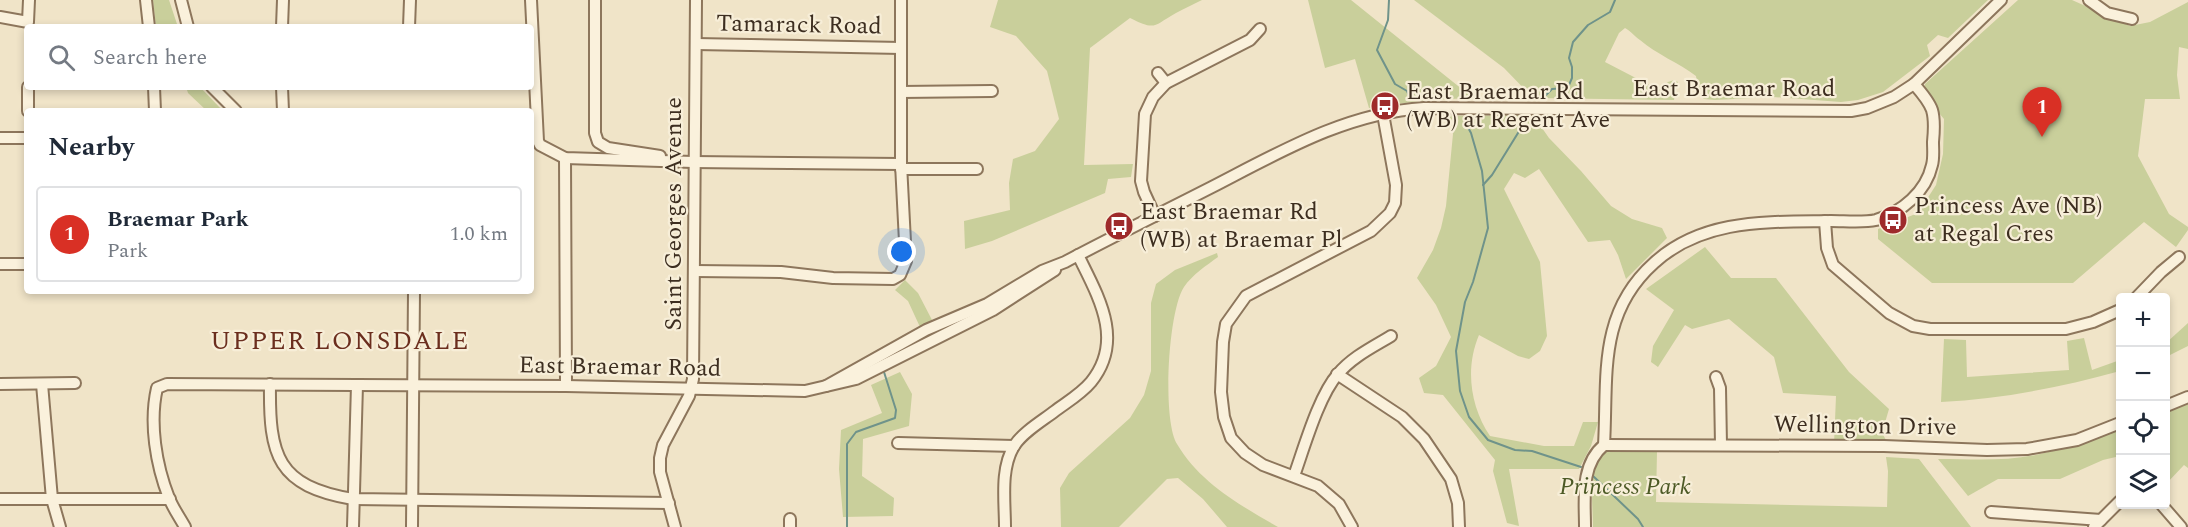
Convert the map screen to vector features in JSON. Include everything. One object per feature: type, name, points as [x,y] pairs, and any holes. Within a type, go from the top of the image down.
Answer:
[{"type":"street","points":[[0,17],[28,22],[28,0]]},
{"type":"street","points":[[146,0],[149,24]]},
{"type":"street","points":[[181,0],[188,24]]},
{"type":"street","points":[[282,24],[283,0]]},
{"type":"street","points":[[409,24],[410,0]]},
{"type":"street","points":[[531,0],[532,24]]},
{"type":"street","points":[[595,0],[595,133],[598,142],[608,148],[689,162]]},
{"type":"street","name":"Saint Georges Avenue","points":[[675,527],[660,472],[660,458],[663,445],[691,388],[693,379],[695,270],[689,162],[696,44],[696,0]]},
{"type":"street","points":[[695,270],[781,272],[843,278],[893,279],[900,275],[906,261],[901,166],[901,0]]},
{"type":"street","name":"East Braemar Road","points":[[170,499],[156,450],[154,401],[157,388],[167,384],[566,386],[793,392],[826,386],[926,330],[987,304],[1042,271],[1065,262],[1315,135],[1349,122],[1424,108],[1845,111],[1879,104],[1914,84],[2001,0]]},
{"type":"street","points":[[2089,0],[2107,13],[2132,19]]},
{"type":"street","points":[[1155,216],[1141,181],[1145,114],[1154,97],[1166,83],[1250,40],[1260,29]]},
{"type":"street","name":"Tamarack Road","points":[[696,44],[901,48]]},
{"type":"street","points":[[534,66],[537,131],[540,145],[565,158],[977,169]]},
{"type":"street","points":[[1158,73],[1166,83]]},
{"type":"street","points":[[1585,527],[1588,466],[1596,452],[1604,445],[1606,366],[1611,330],[1626,298],[1639,278],[1654,263],[1680,244],[1696,235],[1729,226],[1755,223],[1875,220],[1901,209],[1922,189],[1932,165],[1934,122],[1932,109],[1914,84]]},
{"type":"street","points":[[28,90],[28,108]]},
{"type":"street","points":[[154,90],[155,108]]},
{"type":"street","points":[[215,90],[233,108]]},
{"type":"street","points":[[282,90],[283,108]]},
{"type":"street","points":[[901,93],[992,91]]},
{"type":"street","points":[[1352,527],[1339,504],[1318,486],[1263,465],[1245,453],[1231,438],[1224,417],[1221,392],[1223,342],[1226,324],[1246,296],[1371,231],[1390,213],[1395,203],[1396,184],[1383,114]]},
{"type":"street","points":[[0,138],[24,138]]},
{"type":"street","points":[[565,158],[566,386]]},
{"type":"street","points":[[1826,221],[1827,248],[1833,265],[1889,313],[1913,326],[1930,329],[2066,329],[2093,322],[2116,312]]},
{"type":"street","points":[[1005,527],[1005,468],[1014,446],[1090,382],[1097,372],[1105,351],[1108,338],[1104,311],[1078,255]]},
{"type":"street","points":[[2140,293],[2160,272],[2179,258]]},
{"type":"street","points":[[0,264],[24,264]]},
{"type":"street","points":[[412,527],[414,294]]},
{"type":"street","points":[[1293,476],[1327,389],[1337,374],[1391,336]]},
{"type":"street","points":[[1337,374],[1402,417],[1424,439],[1451,479],[1456,491],[1460,527]]},
{"type":"street","points":[[1716,377],[1720,388],[1721,445]]},
{"type":"street","points":[[0,384],[75,383]]},
{"type":"street","points":[[42,384],[52,499],[60,527]]},
{"type":"street","points":[[270,384],[271,435],[283,464],[305,486],[323,493],[354,499],[669,502]]},
{"type":"street","points":[[353,527],[357,385]]},
{"type":"street","points":[[2170,404],[2188,397]]},
{"type":"street","name":"Wellington Drive","points":[[1604,445],[2027,449],[2077,440],[2116,425]]},
{"type":"street","points":[[898,443],[1014,446]]},
{"type":"street","points":[[0,499],[170,499],[185,527]]},
{"type":"street","points":[[1991,512],[2098,524],[2116,506]]},
{"type":"street","points":[[2165,509],[2181,527]]},
{"type":"green space","points":[[153,0],[169,0],[177,24],[156,24]]},
{"type":"green space","points":[[998,0],[1202,0],[1150,26],[1130,18],[1090,48],[1084,165],[1133,164],[1131,177],[1108,179],[1105,193],[992,241],[965,249],[964,221],[1010,210],[1009,183],[1013,159],[1035,151],[1059,119],[1047,71],[1016,36],[990,27]]},
{"type":"green space","points":[[1308,0],[1351,0],[1473,98],[1427,100],[1369,108],[1355,59],[1325,68]]},
{"type":"green space","points":[[1414,0],[1988,0],[1948,38],[1938,35],[1927,45],[1930,56],[1883,92],[1858,100],[1841,102],[1773,97],[1704,99],[1699,95],[1696,76],[1653,50],[1625,28],[1619,33],[1605,62],[1657,89],[1661,89],[1674,80],[1678,82],[1674,100],[1533,98],[1504,68]]},
{"type":"green space","points":[[2018,0],[2072,0],[2130,26],[2150,22],[2188,2],[2188,49],[2179,47],[2177,75],[2180,99],[2145,99],[2138,156],[2169,214],[2188,227],[2188,230],[2176,247],[2144,222],[2073,283],[1932,283],[1878,239],[1878,229],[1918,213],[1936,185],[1943,154],[1944,119],[1924,95],[1925,84]]},
{"type":"green space","points":[[187,90],[203,90],[220,108],[204,108]]},
{"type":"green space","points":[[1533,115],[1549,138],[1611,206],[1632,219],[1662,228],[1667,238],[1626,279],[1610,240],[1588,242],[1539,169],[1525,178],[1514,173],[1504,189],[1540,262],[1547,336],[1540,351],[1529,359],[1518,356],[1479,335],[1472,360],[1471,374],[1478,412],[1490,436],[1544,446],[1574,446],[1583,422],[1598,422],[1591,446],[1579,469],[1509,469],[1519,526],[1507,523],[1493,471],[1495,460],[1443,395],[1424,393],[1419,378],[1436,366],[1451,337],[1436,305],[1417,278],[1433,250],[1446,206],[1453,134],[1449,116]]},
{"type":"green space","points":[[1705,247],[1731,278],[1776,278],[1849,372],[1889,409],[1882,433],[1890,447],[1834,445],[1836,396],[1783,393],[1774,357],[1729,319],[1692,329],[1685,325],[1658,367],[1651,362],[1653,346],[1674,310],[1646,289]]},
{"type":"green space","points":[[1217,253],[1218,257],[1187,283],[1178,300],[1169,366],[1168,390],[1172,431],[1186,458],[1209,482],[1278,527],[1227,527],[1203,499],[1178,478],[1167,479],[1119,527],[1061,527],[1060,488],[1069,473],[1130,418],[1144,395],[1151,371],[1151,303],[1156,284],[1175,270]]},
{"type":"green space","points":[[905,280],[918,293],[932,320],[920,327],[908,301],[895,290]]},
{"type":"green space","points":[[2188,323],[2188,346],[2170,355],[2170,339]]},
{"type":"green space","points":[[2084,338],[2092,370],[2116,361],[2116,372],[2032,391],[1941,402],[1944,339],[1966,340],[1967,377],[2069,370],[2067,341]]},
{"type":"green space","points":[[900,372],[912,394],[909,426],[863,439],[862,476],[894,498],[893,516],[843,517],[839,469],[841,430],[882,413],[871,385]]},
{"type":"green space","points":[[2188,403],[2188,468],[2184,465],[2170,480],[2170,455],[2170,410]]},
{"type":"green space","points":[[2116,429],[2116,457],[2103,460],[2060,479],[1998,479],[1968,496],[1938,459],[1989,460],[2027,457],[2071,446]]},
{"type":"green space","name":"Princess Park","points":[[1605,451],[1657,452],[1656,502],[1887,507],[1886,457],[1919,459],[1971,527],[1593,527],[1593,474],[1599,456]]},
{"type":"waterway","points":[[1389,0],[1388,20],[1377,50],[1395,84],[1407,91],[1410,98]]},
{"type":"waterway","points":[[1545,96],[1552,89],[1565,88],[1569,85],[1572,78],[1569,58],[1573,42],[1588,25],[1610,12],[1615,0]]},
{"type":"waterway","points":[[1483,185],[1492,175],[1526,120]]},
{"type":"waterway","points":[[1465,122],[1471,133],[1482,171],[1488,228],[1465,302],[1456,351],[1460,391],[1469,417],[1488,440],[1515,450],[1532,451],[1581,467]]},
{"type":"waterway","points":[[847,527],[847,444],[856,432],[895,418],[896,410],[884,372]]},
{"type":"waterway","points":[[1592,475],[1638,519],[1643,527]]},
{"type":"place","name":"East Braemar Rd (WB) at Regent Ave","points":[[1385,106]]},
{"type":"place","name":"Braemar Park","points":[[2042,137]]},
{"type":"place","name":"Princess Ave (NB) at Regal Cres","points":[[1893,220]]},
{"type":"place","name":"East Braemar Rd (WB) at Braemar Pl","points":[[1119,226]]},
{"type":"district","name":"UPPER LONSDALE","points":[[340,341]]}]
